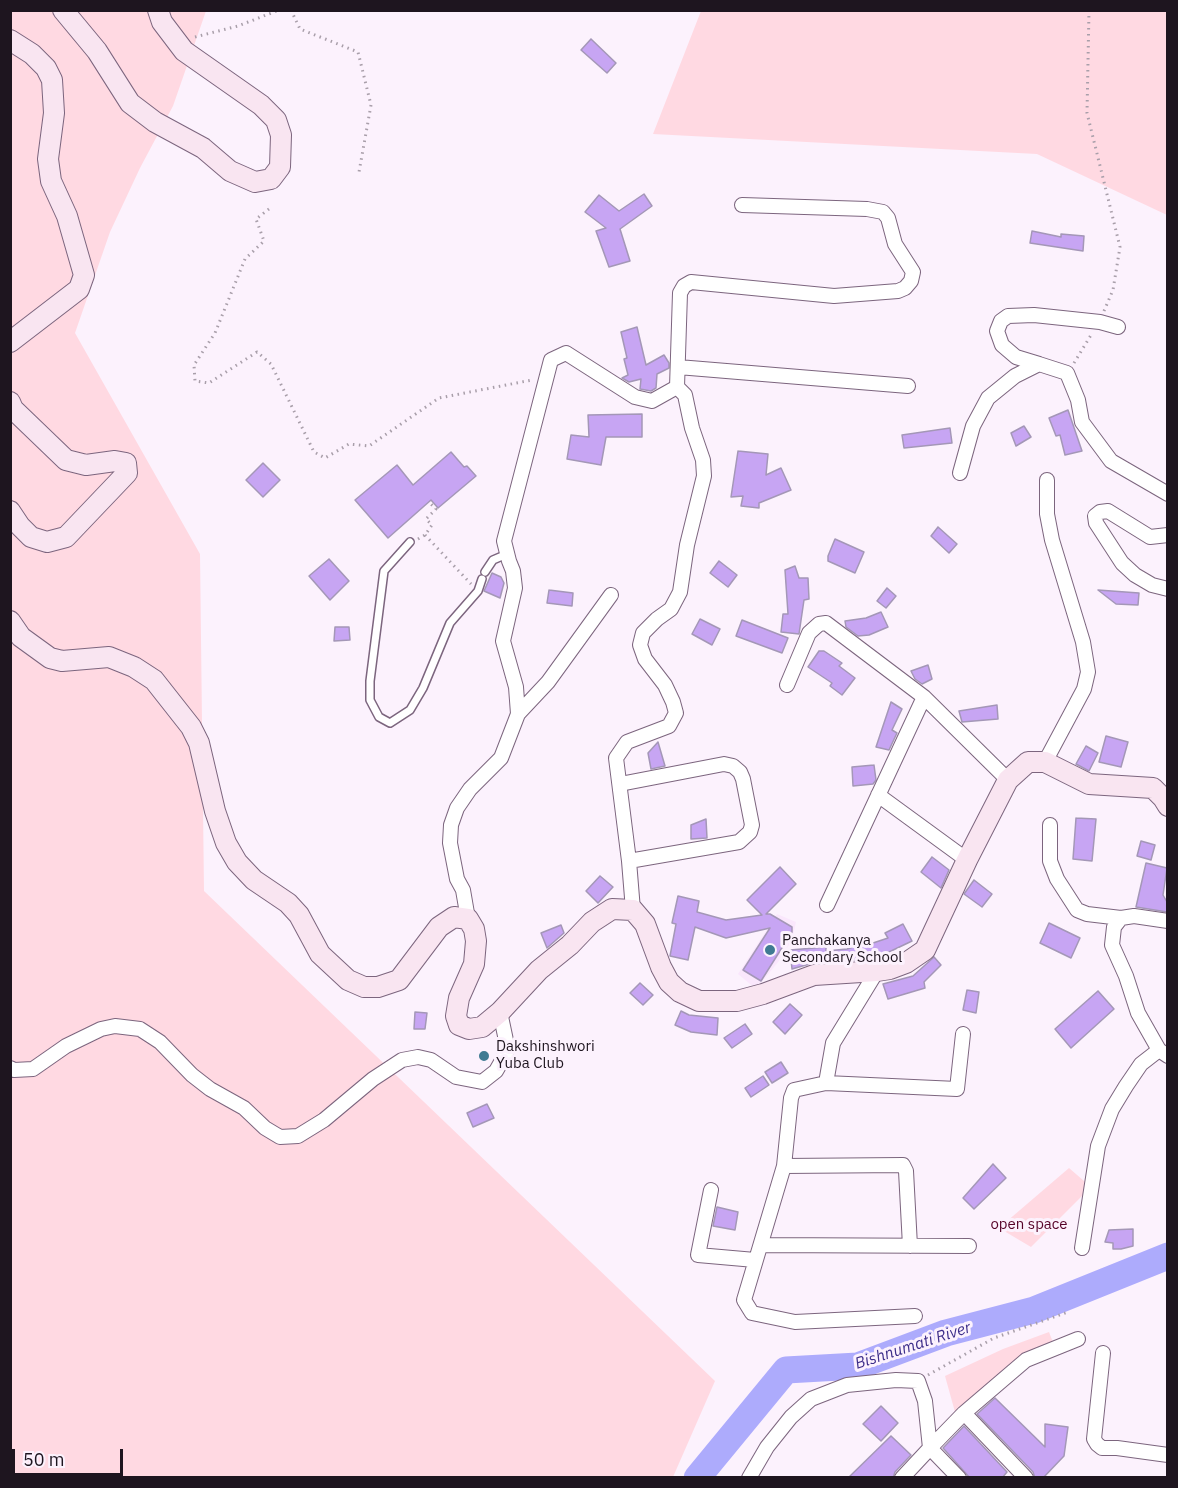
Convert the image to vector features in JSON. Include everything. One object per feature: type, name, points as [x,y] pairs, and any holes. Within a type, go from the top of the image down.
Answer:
[{"type":"street","points":[[63,10],[97,51],[130,104],[154,123],[203,148],[230,171],[255,182],[271,179],[280,167],[281,135],[276,120],[261,105],[184,51],[162,22],[158,10]]},
{"type":"street","points":[[10,40],[32,54],[46,68],[52,80],[54,113],[48,159],[51,181],[67,216],[84,275],[79,289],[10,342]]},
{"type":"street","points":[[742,205],[867,209],[883,213],[888,218],[895,243],[914,272],[905,288],[898,291],[834,296],[691,282],[684,286],[680,293],[677,387],[685,395],[692,428],[703,460],[704,476],[687,545],[680,592],[671,609],[643,633],[640,645],[645,659],[665,685],[676,714],[669,726],[627,742],[616,758],[633,910],[645,924],[669,982],[680,992],[699,1000],[737,1001],[814,975],[877,971],[906,963],[925,950],[1008,780],[1028,762],[1045,762],[1089,784],[1153,788],[1167,806]]},
{"type":"street","points":[[1118,327],[1100,322],[1034,315],[1008,316],[1001,321],[997,331],[1002,345],[1016,357],[1067,373],[1078,400],[1082,422],[1111,461],[1167,494]]},
{"type":"street","points":[[518,714],[516,687],[503,641],[514,588],[513,571],[504,541],[551,360],[566,353],[635,397],[652,401],[677,387]]},
{"type":"street","points":[[960,473],[974,426],[988,398],[1015,376],[1039,364]]},
{"type":"street","points":[[678,367],[908,386]]},
{"type":"street","points":[[10,402],[13,409],[66,460],[86,465],[115,461],[126,463],[127,473],[66,537],[47,542],[31,537],[10,511]]},
{"type":"street","points":[[1045,762],[1084,689],[1088,672],[1083,642],[1052,540],[1047,514],[1047,480]]},
{"type":"street","points":[[1167,535],[1150,537],[1108,512],[1100,512],[1095,516],[1096,523],[1122,562],[1135,575],[1152,585],[1167,589]]},
{"type":"street","points":[[611,595],[548,682],[518,714],[501,758],[470,789],[457,808],[451,825],[450,843],[457,879],[463,890],[468,919],[474,928],[476,941],[474,964],[459,998],[456,1016],[459,1025],[469,1029],[482,1027],[500,1012],[539,970],[570,945],[592,922],[612,909],[633,910]]},
{"type":"street","points":[[10,621],[21,637],[50,658],[62,661],[109,657],[134,667],[154,680],[191,727],[199,743],[215,811],[226,843],[237,862],[254,880],[288,903],[299,915],[320,954],[348,980],[364,987],[378,987],[399,980],[440,927],[454,917],[468,919]]},
{"type":"street","points":[[787,685],[809,633],[819,624],[826,623],[924,697],[1008,780]]},
{"type":"street","points":[[826,905],[924,697]]},
{"type":"street","points":[[620,784],[724,764],[733,766],[740,772],[743,779],[752,825],[746,838],[739,842],[629,861]]},
{"type":"street","points":[[878,795],[967,860]]},
{"type":"street","points":[[1050,825],[1050,861],[1057,879],[1077,910],[1087,914],[1121,918],[1134,916],[1167,921]]},
{"type":"street","points":[[1082,1248],[1098,1146],[1113,1109],[1141,1064],[1164,1051],[1138,1013],[1112,945],[1114,927],[1121,918]]},
{"type":"street","points":[[826,1083],[833,1043],[877,971]]},
{"type":"street","points":[[10,1068],[14,1070],[33,1069],[66,1046],[101,1029],[115,1026],[140,1029],[160,1042],[192,1075],[210,1089],[244,1108],[266,1128],[280,1137],[298,1136],[324,1120],[373,1079],[402,1060],[418,1057],[431,1060],[456,1077],[482,1082],[496,1071],[508,1050],[500,1012]]},
{"type":"street","points":[[915,1316],[795,1322],[752,1313],[744,1300],[784,1166],[791,1098],[794,1090],[826,1083],[957,1089],[963,1034]]},
{"type":"street","points":[[784,1166],[903,1165],[906,1171],[910,1246]]},
{"type":"street","points":[[711,1190],[698,1255],[755,1260]]},
{"type":"street","points":[[761,1245],[969,1246]]},
{"type":"street","points":[[902,1478],[964,1413],[1026,1360],[1078,1339]]},
{"type":"street","points":[[1102,1353],[1094,1439],[1097,1444],[1102,1448],[1167,1455]]},
{"type":"street","points":[[749,1478],[767,1447],[791,1418],[811,1399],[847,1385],[896,1380],[918,1381],[925,1401],[930,1448],[959,1478]]},
{"type":"street","points":[[964,1413],[1026,1478]]},
{"type":"lane","points":[[410,542],[384,571],[370,681],[369,700],[379,717],[390,723],[410,710],[423,688],[450,623],[478,591],[493,560],[507,554]]},
{"type":"path","points":[[177,42],[238,26],[279,10]]},
{"type":"path","points":[[291,10],[300,29],[358,52],[371,105],[359,172]]},
{"type":"path","points":[[1067,373],[1100,322],[1113,290],[1120,247],[1087,113],[1089,10]]},
{"type":"path","points":[[269,209],[256,219],[264,241],[245,259],[215,333],[194,365],[195,381],[209,383],[257,352],[271,364],[314,452],[325,458],[349,444],[369,446],[439,398],[546,378]]},
{"type":"path","points":[[431,504],[436,509],[426,519],[432,525],[425,535],[478,591]]},
{"type":"path","points":[[918,1381],[994,1338],[1068,1311]]},
{"type":"shaded area","name":"Panchakanya Secondary School","points":[[777,914],[796,922],[792,940],[779,961],[756,989],[738,974]]},
{"type":"green space","points":[[10,11],[206,11],[173,106],[110,232],[75,333],[200,554],[204,891],[715,1381],[673,1477],[11,1477]]},
{"type":"green space","points":[[701,11],[1167,11],[1167,215],[1037,154],[653,134]]},
{"type":"green space","name":"open space","points":[[1069,1168],[1091,1187],[1031,1247],[999,1228]]},
{"type":"green space","points":[[1049,1332],[1054,1345],[1022,1359],[955,1412],[945,1376],[1003,1349]]},
{"type":"building","points":[[591,39],[616,63],[607,73],[581,50]]},
{"type":"building","points":[[644,194],[652,206],[620,229],[630,261],[609,267],[596,231],[606,228],[585,212],[599,195],[619,211]]},
{"type":"building","points":[[1032,231],[1061,237],[1061,234],[1084,236],[1083,251],[1030,243]]},
{"type":"building","points":[[637,327],[646,365],[664,355],[669,363],[669,368],[657,374],[656,388],[651,391],[640,389],[641,379],[629,382],[622,378],[628,375],[621,332]]},
{"type":"building","points":[[1068,410],[1082,451],[1065,455],[1060,435],[1056,436],[1049,418]]},
{"type":"building","points":[[642,414],[642,437],[606,437],[601,465],[567,459],[571,435],[589,437],[588,415]]},
{"type":"building","points":[[1024,426],[1031,437],[1016,446],[1011,433]]},
{"type":"building","points":[[950,428],[952,443],[904,448],[902,435]]},
{"type":"building","points":[[738,451],[768,454],[766,475],[781,468],[791,490],[759,503],[759,508],[741,506],[743,496],[731,497]]},
{"type":"building","points":[[451,452],[464,467],[467,466],[476,476],[438,508],[431,500],[388,538],[355,500],[397,465],[413,485]]},
{"type":"building","points":[[263,463],[280,480],[263,497],[246,480]]},
{"type":"building","points":[[938,527],[957,544],[949,553],[931,536]]},
{"type":"building","points":[[835,539],[864,552],[855,573],[828,561]]},
{"type":"building","points":[[329,559],[349,581],[330,600],[309,576]]},
{"type":"building","points":[[719,561],[737,575],[728,587],[710,573]]},
{"type":"building","points":[[795,566],[799,578],[808,578],[809,599],[804,600],[799,634],[781,632],[783,614],[788,614],[785,570]]},
{"type":"building","points":[[492,573],[501,577],[504,583],[500,598],[484,591]]},
{"type":"building","points":[[887,588],[896,596],[886,608],[877,601]]},
{"type":"building","points":[[549,590],[573,593],[572,606],[547,603]]},
{"type":"building","points":[[1098,590],[1139,593],[1138,605],[1116,604]]},
{"type":"building","points":[[881,612],[888,627],[869,635],[858,636],[846,627],[845,621],[866,618]]},
{"type":"building","points":[[700,619],[720,629],[712,645],[692,634]]},
{"type":"building","points":[[742,620],[788,638],[782,653],[736,636]]},
{"type":"building","points":[[335,627],[349,627],[350,640],[334,641]]},
{"type":"building","points":[[819,651],[824,651],[842,663],[839,666],[855,678],[842,695],[830,686],[832,683],[808,667]]},
{"type":"building","points":[[928,665],[932,679],[922,684],[915,679],[911,671]]},
{"type":"building","points":[[891,702],[902,709],[892,730],[897,733],[889,750],[876,747]]},
{"type":"building","points":[[997,705],[998,719],[962,722],[959,711]]},
{"type":"building","points":[[1106,736],[1128,742],[1121,767],[1099,762]]},
{"type":"building","points":[[658,742],[665,766],[651,769],[648,753]]},
{"type":"building","points":[[1086,746],[1098,753],[1089,771],[1076,764]]},
{"type":"building","points":[[874,765],[876,780],[873,784],[853,786],[852,767]]},
{"type":"building","points":[[1076,818],[1096,819],[1092,861],[1073,859]]},
{"type":"building","points":[[706,819],[707,838],[691,839],[691,825]]},
{"type":"building","points":[[1141,841],[1155,845],[1151,860],[1137,856]]},
{"type":"building","points":[[932,857],[949,870],[941,888],[921,872]]},
{"type":"building","points":[[1146,863],[1167,868],[1163,895],[1167,902],[1167,912],[1136,907]]},
{"type":"building","points":[[780,867],[796,884],[766,914],[792,927],[792,932],[761,981],[743,970],[770,928],[726,938],[695,927],[688,960],[670,956],[676,924],[672,923],[678,896],[699,901],[697,912],[726,920],[762,915],[747,900]]},
{"type":"building","points":[[600,876],[613,887],[598,903],[586,891]]},
{"type":"building","points":[[974,880],[992,894],[982,907],[964,894]]},
{"type":"building","points":[[1049,923],[1080,938],[1071,958],[1040,943]]},
{"type":"building","points":[[903,924],[912,941],[889,952],[890,956],[874,959],[873,955],[860,960],[813,963],[792,969],[790,950],[826,947],[826,951],[847,949],[863,944],[864,946],[888,938],[885,933]]},
{"type":"building","points":[[561,925],[564,933],[547,948],[541,933]]},
{"type":"building","points":[[934,957],[941,965],[924,982],[925,988],[888,999],[883,984],[913,976]]},
{"type":"building","points":[[640,983],[653,995],[643,1005],[630,993]]},
{"type":"building","points":[[967,990],[979,992],[976,1013],[963,1010]]},
{"type":"building","points":[[1098,991],[1114,1009],[1071,1048],[1055,1029]]},
{"type":"building","points":[[790,1004],[802,1015],[785,1034],[773,1022]]},
{"type":"building","points":[[681,1011],[689,1015],[718,1018],[717,1035],[691,1032],[675,1025]]},
{"type":"building","points":[[415,1012],[427,1013],[425,1029],[414,1029]]},
{"type":"building","points":[[745,1024],[752,1034],[732,1048],[724,1038]]},
{"type":"building","points":[[781,1062],[788,1073],[772,1083],[765,1072]]},
{"type":"building","points":[[763,1076],[769,1085],[751,1097],[745,1088]]},
{"type":"building","points":[[487,1104],[494,1118],[473,1127],[467,1113]]},
{"type":"building","points":[[993,1164],[1006,1178],[974,1209],[963,1198]]},
{"type":"building","points":[[717,1207],[738,1212],[735,1230],[713,1226]]},
{"type":"building","points":[[1133,1229],[1133,1246],[1113,1249],[1113,1243],[1105,1242],[1109,1230]]},
{"type":"building","points":[[995,1398],[1045,1447],[1045,1424],[1068,1427],[1064,1456],[1043,1478],[1035,1478],[1033,1472],[977,1414]]},
{"type":"building","points":[[881,1406],[898,1423],[881,1441],[863,1424]]},
{"type":"building","points":[[964,1426],[1007,1472],[1002,1478],[970,1478],[943,1448]]},
{"type":"building","points":[[891,1436],[911,1455],[895,1472],[893,1478],[848,1478]]},
{"type":"waterway","name":"Bishnumati River","points":[[697,1478],[786,1370],[858,1366],[946,1333],[1034,1310],[1168,1256]]},
{"type":"place","name":"Panchakanya Secondary School","points":[[770,950]]},
{"type":"place","name":"Dakshinshwori Yuba Club","points":[[484,1056]]}]
